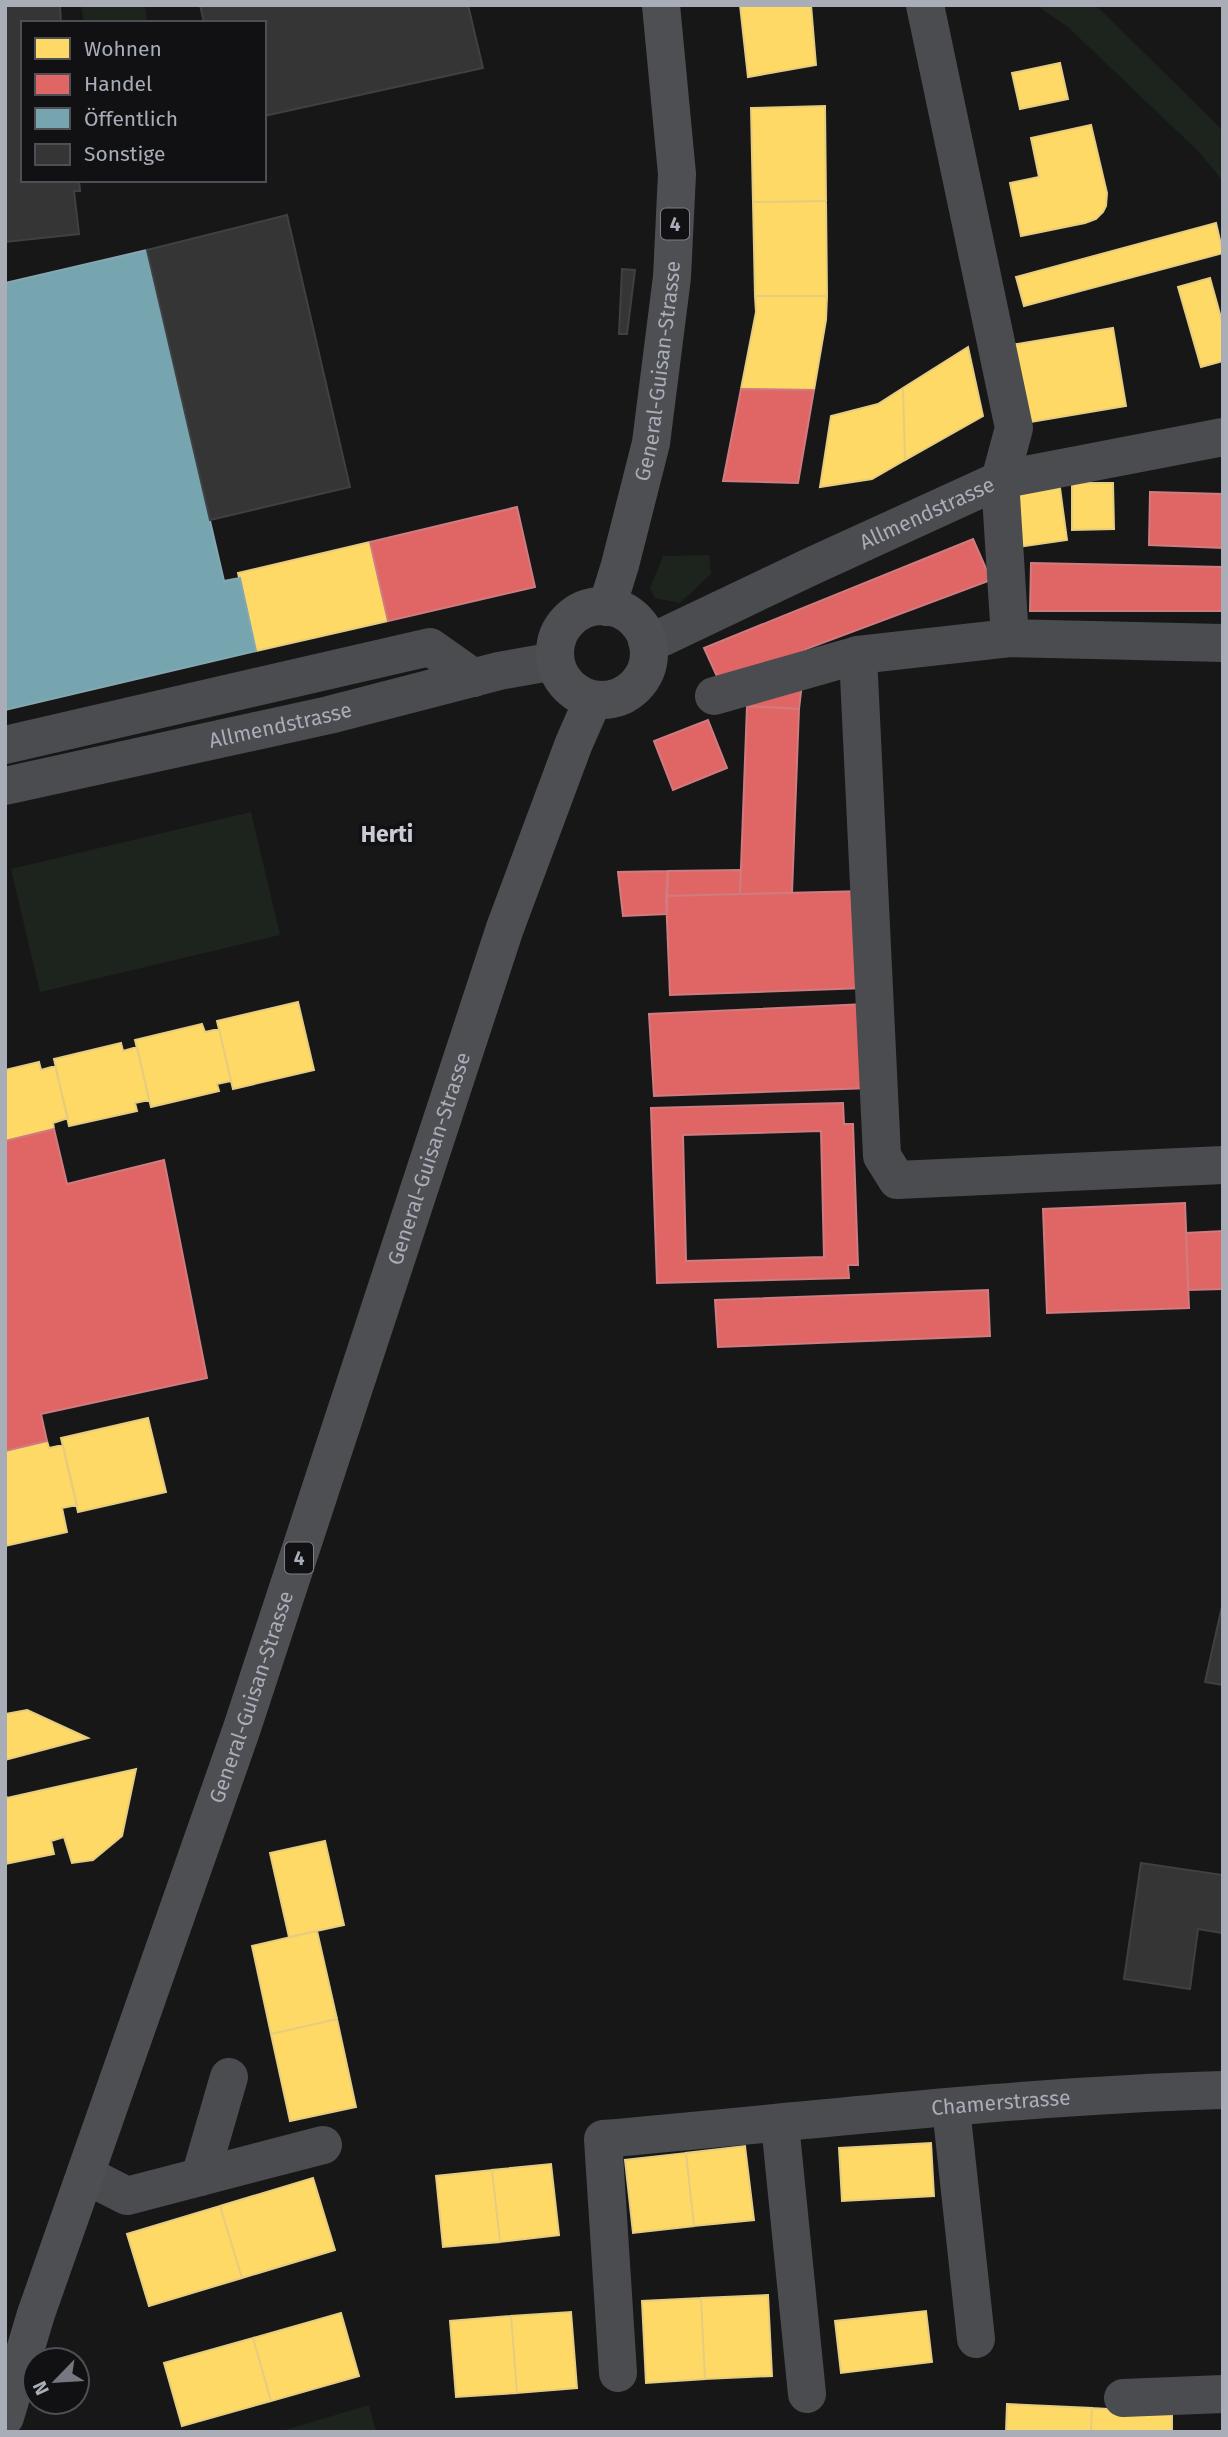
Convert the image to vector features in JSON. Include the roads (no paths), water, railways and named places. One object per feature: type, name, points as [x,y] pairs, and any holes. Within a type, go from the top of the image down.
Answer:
[{"type":"main road","name":"General-Guisan-Strasse","points":[[607,607],[651,443],[672,277],[677,174],[662,5]]},
{"type":"main road","points":[[594,607],[618,609],[636,621],[647,641],[647,668],[632,690],[607,701],[593,700],[568,687],[555,661],[555,649],[563,626],[583,610],[594,607]]},
{"type":"main road","name":"General-Guisan-Strasse","points":[[5,2417],[36,2314],[247,1715],[505,928],[559,782],[593,700]]},
{"type":"street","points":[[925,5],[1014,428],[1000,480],[1010,638]]},
{"type":"street","name":"Allmendstrasse","points":[[647,641],[663,637],[812,565],[1000,480],[1223,437]]},
{"type":"street","points":[[714,696],[858,655],[1010,638],[1223,643]]},
{"type":"street","points":[[5,745],[430,647],[474,678]]},
{"type":"street","points":[[858,655],[882,1156],[897,1180],[1223,1166]]},
{"type":"street","name":"Allmendstrasse","points":[[5,786],[329,715],[474,678],[555,661]]},
{"type":"street","points":[[200,2177],[229,2077]]},
{"type":"street","name":"Chamerstrasse","points":[[618,2373],[603,2139],[1148,2092],[1223,2090]]},
{"type":"street","points":[[951,2108],[975,2339]]},
{"type":"street","points":[[780,2124],[807,2394]]},
{"type":"street","points":[[86,2175],[127,2196],[323,2145]]},
{"type":"street","points":[[1123,2398],[1223,2394]]},
{"type":"district","name":"Herti","points":[[387,834]]}]
